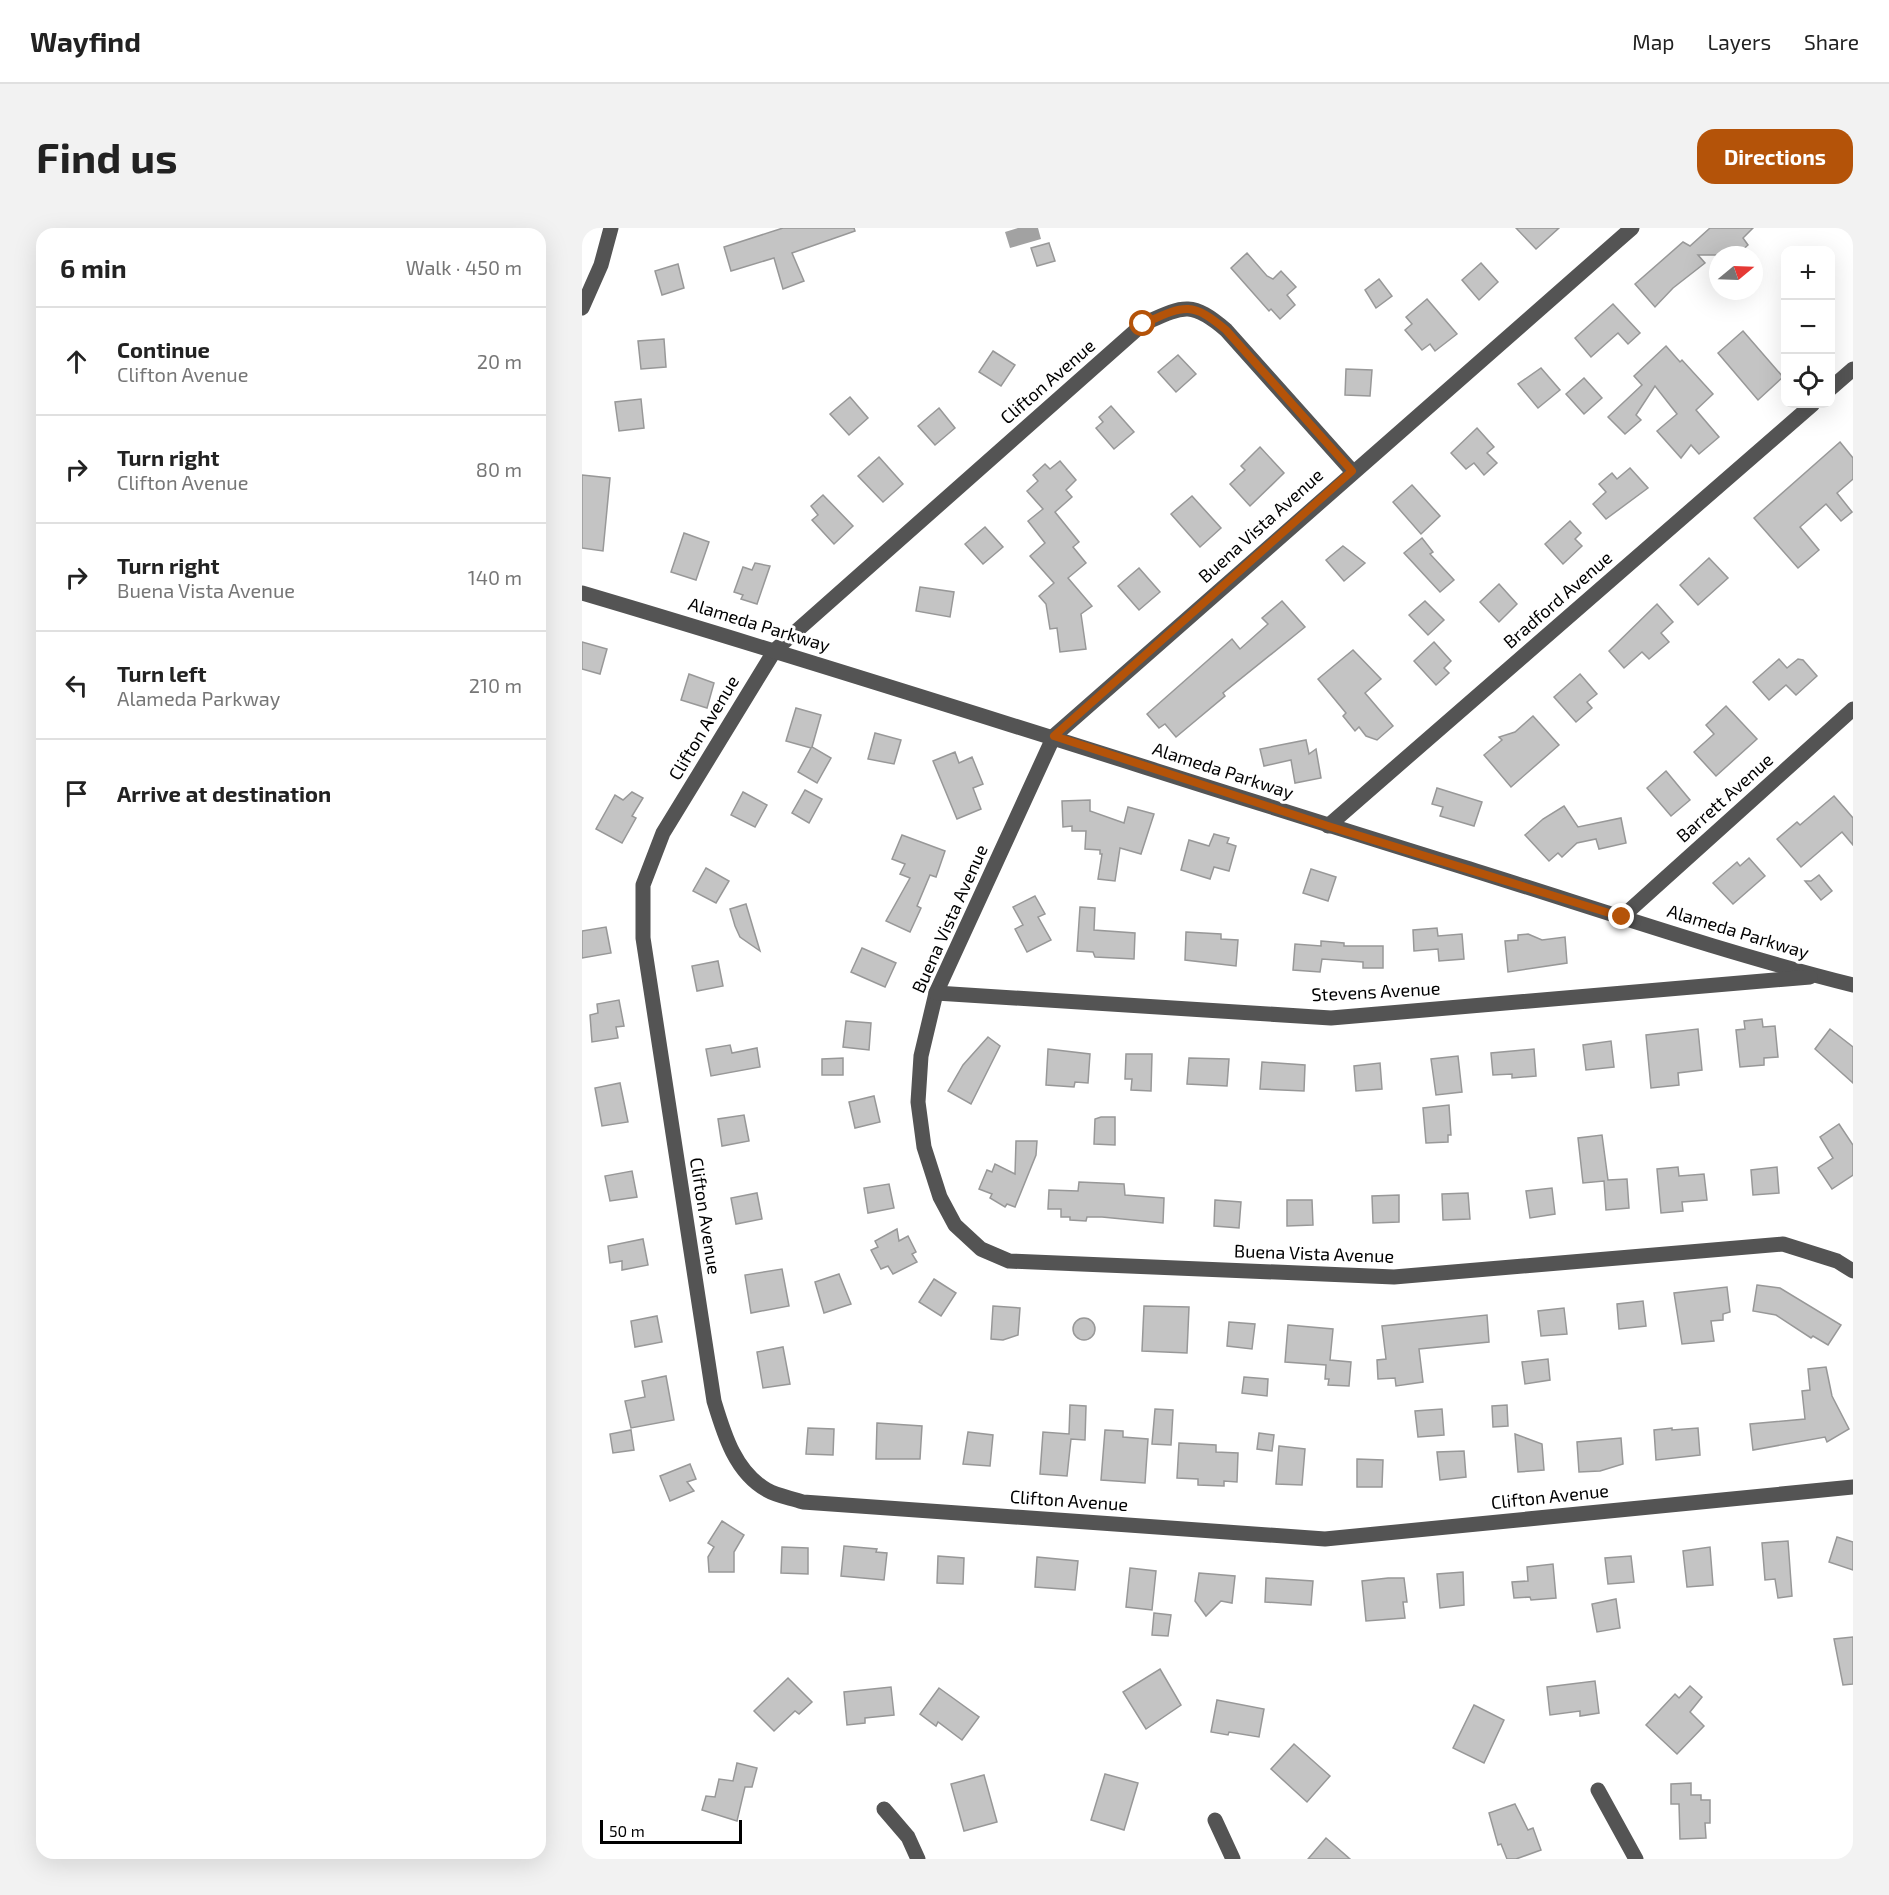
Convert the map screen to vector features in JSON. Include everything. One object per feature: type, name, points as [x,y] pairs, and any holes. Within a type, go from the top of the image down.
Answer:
[{"type":"street","points":[[582,308],[601,264],[611,228]]},
{"type":"street","name":"Buena Vista Avenue","points":[[1632,228],[1352,471],[1054,736],[936,993],[921,1056],[918,1102],[924,1147],[939,1197],[955,1225],[981,1249],[1009,1261],[1394,1277],[1783,1244],[1837,1261],[1853,1271]]},
{"type":"street","name":"Clifton Avenue","points":[[1352,471],[1226,330],[1207,314],[1181,307],[1143,324],[775,650],[663,833],[643,885],[643,938],[714,1401],[726,1442],[745,1471],[768,1491],[803,1502],[1325,1539],[1853,1487]]},
{"type":"street","points":[[1835,385],[1853,369]]},
{"type":"street","name":"Bradford Avenue","points":[[1328,826],[1809,408]]},
{"type":"street","name":"Alameda Parkway","points":[[582,593],[1054,736],[1328,826],[1622,917],[1853,985]]},
{"type":"street","name":"Barrett Avenue","points":[[1622,917],[1853,709]]},
{"type":"street","name":"Stevens Avenue","points":[[936,993],[1331,1018],[1818,976]]},
{"type":"street","points":[[1598,1790],[1636,1859]]},
{"type":"street","points":[[884,1809],[908,1838],[918,1859]]},
{"type":"street","points":[[1215,1820],[1233,1859]]},
{"type":"shaded area","points":[[1018,228],[1038,228],[1041,239],[1010,248],[1005,232]]},
{"type":"building","points":[[783,228],[854,228],[855,231],[792,253],[804,281],[783,289],[774,258],[731,271],[724,247]]},
{"type":"building","points":[[1516,228],[1559,228],[1536,249]]},
{"type":"building","points":[[1710,228],[1753,228],[1743,238],[1747,246],[1709,246],[1709,255],[1698,255],[1705,263],[1673,288],[1655,307],[1635,284],[1683,242],[1690,246]]},
{"type":"building","points":[[1049,243],[1055,261],[1037,266],[1031,248]]},
{"type":"building","points":[[1247,253],[1267,276],[1273,279],[1281,271],[1296,287],[1287,295],[1295,305],[1280,319],[1271,309],[1269,311],[1231,268]]},
{"type":"building","points":[[1481,263],[1498,282],[1479,300],[1462,280]]},
{"type":"building","points":[[678,264],[684,288],[662,295],[655,271]]},
{"type":"building","points":[[1379,279],[1392,296],[1376,308],[1365,290]]},
{"type":"building","points":[[1427,299],[1457,334],[1435,351],[1430,344],[1422,350],[1405,330],[1412,324],[1406,317]]},
{"type":"building","points":[[1613,304],[1640,333],[1628,344],[1618,333],[1591,357],[1575,338]]},
{"type":"building","points":[[1743,331],[1781,375],[1781,379],[1758,400],[1718,353]]},
{"type":"building","points":[[664,339],[666,367],[641,369],[638,341]]},
{"type":"building","points":[[1666,346],[1713,394],[1696,410],[1719,437],[1699,454],[1691,445],[1681,458],[1657,431],[1677,414],[1655,386],[1636,415],[1641,420],[1625,434],[1608,417],[1642,385],[1634,376]]},
{"type":"building","points":[[993,351],[1015,365],[1001,386],[979,372]]},
{"type":"building","points":[[1178,355],[1196,374],[1176,392],[1158,372]]},
{"type":"building","points":[[1541,368],[1560,390],[1538,408],[1518,384]]},
{"type":"building","points":[[1346,369],[1372,370],[1370,396],[1345,395]]},
{"type":"building","points":[[1584,378],[1602,398],[1584,414],[1566,394]]},
{"type":"building","points":[[850,397],[868,418],[849,435],[830,414]]},
{"type":"building","points":[[641,399],[644,428],[619,431],[615,402]]},
{"type":"building","points":[[1111,406],[1134,432],[1114,449],[1096,428],[1103,422],[1099,417]]},
{"type":"building","points":[[939,408],[955,428],[935,445],[918,426]]},
{"type":"building","points":[[1477,428],[1494,447],[1487,453],[1497,463],[1484,475],[1474,463],[1466,469],[1451,453]]},
{"type":"building","points":[[1840,442],[1853,458],[1853,479],[1837,493],[1852,512],[1841,521],[1826,504],[1800,527],[1819,550],[1798,568],[1754,518]]},
{"type":"building","points":[[1260,447],[1284,473],[1250,506],[1230,484],[1245,470],[1241,466]]},
{"type":"building","points":[[879,457],[903,484],[883,502],[858,476]]},
{"type":"building","points":[[1060,461],[1076,480],[1066,490],[1072,497],[1055,512],[1079,542],[1073,547],[1086,563],[1068,578],[1092,606],[1081,614],[1086,649],[1060,652],[1057,628],[1050,629],[1046,604],[1039,596],[1054,583],[1030,556],[1045,543],[1028,521],[1043,509],[1027,491],[1038,481],[1033,475],[1045,464],[1050,469]]},
{"type":"building","points":[[1630,468],[1648,488],[1606,519],[1593,504],[1606,492],[1599,484],[1612,473],[1617,479]]},
{"type":"building","points":[[582,475],[610,478],[603,551],[582,548]]},
{"type":"building","points":[[1412,485],[1440,516],[1421,534],[1393,502]]},
{"type":"building","points":[[823,495],[853,526],[834,544],[812,520],[818,515],[811,506]]},
{"type":"building","points":[[1192,496],[1221,528],[1200,547],[1171,514]]},
{"type":"building","points":[[1570,521],[1581,533],[1575,539],[1582,546],[1563,564],[1545,544]]},
{"type":"building","points":[[985,527],[1003,547],[983,564],[965,544]]},
{"type":"building","points":[[684,533],[709,542],[696,580],[671,572]]},
{"type":"building","points":[[1422,538],[1433,552],[1430,554],[1454,580],[1440,592],[1404,553]]},
{"type":"building","points":[[1343,546],[1365,563],[1344,581],[1326,560]]},
{"type":"building","points":[[1709,558],[1728,578],[1698,605],[1680,585]]},
{"type":"building","points":[[755,563],[770,566],[757,604],[741,599],[743,595],[734,592],[743,567],[752,570]]},
{"type":"building","points":[[1139,568],[1160,592],[1139,610],[1118,586]]},
{"type":"building","points":[[1499,584],[1517,604],[1499,622],[1480,602]]},
{"type":"building","points":[[920,587],[954,592],[950,617],[916,611]]},
{"type":"building","points":[[1282,601],[1305,627],[1223,693],[1225,696],[1176,737],[1165,724],[1159,728],[1147,714],[1232,639],[1240,649],[1268,624],[1262,618]]},
{"type":"building","points":[[1425,601],[1444,620],[1428,635],[1409,615]]},
{"type":"building","points":[[1657,604],[1673,622],[1661,633],[1669,642],[1649,659],[1642,652],[1624,668],[1609,651]]},
{"type":"building","points":[[582,642],[607,649],[600,674],[582,669]]},
{"type":"building","points":[[1434,642],[1451,661],[1444,668],[1449,673],[1436,685],[1414,661]]},
{"type":"building","points":[[1353,650],[1381,679],[1365,693],[1393,726],[1377,740],[1366,736],[1359,727],[1355,731],[1343,716],[1346,713],[1318,679]]},
{"type":"building","points":[[1779,659],[1787,668],[1798,659],[1803,660],[1817,676],[1796,695],[1786,685],[1769,700],[1753,682]]},
{"type":"building","points":[[689,674],[714,683],[707,708],[681,700]]},
{"type":"building","points":[[1580,674],[1597,694],[1587,702],[1592,708],[1576,722],[1554,697]]},
{"type":"building","points":[[1726,706],[1757,739],[1716,776],[1694,752],[1714,734],[1706,725]]},
{"type":"building","points":[[796,708],[821,715],[812,747],[831,758],[817,783],[798,772],[811,748],[786,741]]},
{"type":"building","points":[[1533,716],[1559,745],[1511,787],[1484,755],[1502,740],[1499,737],[1515,732]]},
{"type":"building","points":[[875,733],[901,740],[894,764],[868,759]]},
{"type":"building","points":[[1306,740],[1309,754],[1316,749],[1321,778],[1295,783],[1291,760],[1264,766],[1260,749]]},
{"type":"building","points":[[955,752],[959,763],[972,757],[983,784],[973,788],[981,809],[957,819],[933,761]]},
{"type":"building","points":[[1666,771],[1690,800],[1671,816],[1647,788]]},
{"type":"building","points":[[1437,788],[1482,802],[1474,826],[1440,816],[1443,807],[1432,804]]},
{"type":"building","points":[[805,790],[822,799],[809,823],[792,813]]},
{"type":"building","points":[[632,792],[643,798],[632,816],[636,818],[622,843],[596,829],[615,795],[623,800]]},
{"type":"building","points":[[743,792],[767,805],[755,827],[731,815]]},
{"type":"building","points":[[1834,796],[1853,818],[1853,845],[1842,832],[1801,867],[1777,839],[1797,822],[1800,825]]},
{"type":"building","points":[[1090,800],[1090,811],[1124,823],[1128,807],[1154,814],[1141,854],[1120,848],[1115,881],[1098,879],[1102,854],[1100,850],[1085,849],[1086,831],[1072,831],[1072,826],[1063,827],[1062,801]]},
{"type":"building","points":[[1564,806],[1578,827],[1621,818],[1626,843],[1599,849],[1596,839],[1577,843],[1562,857],[1558,853],[1549,861],[1525,835],[1543,819]]},
{"type":"building","points":[[1214,834],[1229,838],[1227,843],[1236,846],[1229,871],[1214,867],[1210,879],[1181,870],[1189,840],[1209,846]]},
{"type":"building","points":[[902,835],[945,851],[936,877],[930,875],[917,906],[921,908],[910,932],[886,921],[910,878],[900,874],[905,864],[892,859]]},
{"type":"building","points":[[1749,858],[1765,876],[1733,904],[1713,883],[1737,862],[1740,866]]},
{"type":"building","points":[[706,868],[729,881],[716,903],[693,891]]},
{"type":"building","points":[[1311,869],[1336,877],[1328,901],[1303,893]]},
{"type":"building","points":[[1819,875],[1832,891],[1821,900],[1805,881],[1811,881]]},
{"type":"building","points":[[1035,896],[1045,914],[1038,917],[1051,940],[1027,952],[1015,929],[1023,925],[1013,907]]},
{"type":"building","points":[[746,904],[760,951],[740,937],[735,926],[730,909]]},
{"type":"building","points":[[1080,907],[1095,908],[1094,930],[1135,933],[1134,959],[1095,957],[1093,952],[1077,951]]},
{"type":"building","points":[[606,927],[611,953],[582,958],[582,931]]},
{"type":"building","points":[[1437,928],[1438,936],[1462,934],[1464,959],[1439,961],[1438,949],[1414,951],[1413,930]]},
{"type":"building","points":[[1186,932],[1221,934],[1221,939],[1238,940],[1236,966],[1185,960]]},
{"type":"building","points":[[1528,934],[1542,940],[1565,937],[1567,963],[1508,972],[1505,941],[1518,940],[1518,935]]},
{"type":"building","points":[[1321,941],[1344,943],[1344,946],[1383,946],[1383,968],[1363,968],[1363,962],[1322,959],[1320,972],[1293,970],[1295,944],[1321,946]]},
{"type":"building","points":[[862,948],[896,963],[885,987],[851,972]]},
{"type":"building","points":[[718,961],[723,986],[697,991],[692,966]]},
{"type":"building","points":[[619,1000],[624,1026],[616,1027],[618,1038],[592,1042],[590,1015],[598,1013],[597,1004]]},
{"type":"building","points":[[1762,1019],[1763,1027],[1775,1026],[1778,1057],[1764,1058],[1764,1065],[1740,1067],[1736,1030],[1745,1029],[1744,1021]]},
{"type":"building","points":[[846,1021],[871,1023],[869,1050],[843,1047]]},
{"type":"building","points":[[1698,1029],[1702,1070],[1678,1073],[1679,1085],[1651,1088],[1646,1035]]},
{"type":"building","points":[[1830,1029],[1853,1047],[1853,1083],[1815,1049]]},
{"type":"building","points":[[988,1037],[1000,1046],[971,1104],[948,1091],[963,1065]]},
{"type":"building","points":[[1611,1041],[1614,1067],[1586,1070],[1583,1045]]},
{"type":"building","points":[[730,1045],[732,1053],[757,1048],[760,1067],[711,1076],[706,1049]]},
{"type":"building","points":[[1048,1049],[1090,1054],[1088,1083],[1075,1082],[1074,1087],[1046,1085]]},
{"type":"building","points":[[1534,1049],[1536,1076],[1512,1078],[1512,1074],[1493,1075],[1491,1053]]},
{"type":"building","points":[[1126,1054],[1152,1054],[1151,1091],[1131,1090],[1132,1079],[1125,1079]]},
{"type":"building","points":[[1458,1056],[1462,1092],[1436,1095],[1431,1059]]},
{"type":"building","points":[[843,1058],[843,1075],[822,1075],[822,1059]]},
{"type":"building","points":[[1189,1058],[1229,1059],[1227,1086],[1187,1084]]},
{"type":"building","points":[[1262,1062],[1305,1065],[1304,1091],[1260,1089]]},
{"type":"building","points":[[1380,1063],[1382,1089],[1356,1091],[1354,1066]]},
{"type":"building","points":[[620,1083],[628,1122],[602,1126],[595,1088]]},
{"type":"building","points":[[874,1096],[880,1122],[855,1128],[849,1102]]},
{"type":"building","points":[[1449,1105],[1451,1135],[1448,1135],[1448,1142],[1426,1143],[1423,1108]]},
{"type":"building","points":[[744,1115],[749,1141],[722,1146],[718,1119]]},
{"type":"building","points":[[1115,1117],[1115,1145],[1094,1144],[1095,1119]]},
{"type":"building","points":[[1839,1124],[1853,1145],[1853,1175],[1832,1189],[1818,1168],[1833,1158],[1820,1137]]},
{"type":"building","points":[[1602,1135],[1608,1180],[1627,1179],[1629,1208],[1606,1210],[1604,1181],[1583,1183],[1578,1138]]},
{"type":"building","points":[[1016,1141],[1037,1141],[1036,1155],[1015,1207],[1007,1204],[1005,1207],[990,1198],[992,1194],[979,1189],[987,1170],[992,1172],[995,1164],[1015,1174]]},
{"type":"building","points":[[1678,1167],[1679,1176],[1704,1174],[1707,1200],[1682,1202],[1683,1211],[1661,1213],[1657,1169]]},
{"type":"building","points":[[1777,1167],[1779,1193],[1753,1195],[1751,1170]]},
{"type":"building","points":[[632,1171],[637,1197],[610,1201],[605,1176]]},
{"type":"building","points":[[1079,1182],[1124,1184],[1125,1195],[1164,1198],[1163,1223],[1102,1217],[1087,1217],[1086,1221],[1070,1220],[1070,1217],[1061,1217],[1061,1209],[1048,1209],[1049,1190],[1078,1191]]},
{"type":"building","points":[[889,1184],[894,1208],[868,1213],[864,1188]]},
{"type":"building","points":[[1552,1188],[1555,1214],[1530,1218],[1526,1191]]},
{"type":"building","points":[[757,1193],[762,1219],[736,1224],[731,1198]]},
{"type":"building","points":[[1468,1193],[1470,1219],[1443,1220],[1442,1194]]},
{"type":"building","points":[[1399,1195],[1399,1222],[1373,1223],[1372,1196]]},
{"type":"building","points":[[1215,1200],[1241,1202],[1239,1228],[1214,1226]]},
{"type":"building","points":[[1287,1200],[1312,1200],[1313,1225],[1287,1226]]},
{"type":"building","points":[[897,1229],[899,1241],[908,1236],[916,1252],[912,1254],[917,1262],[893,1274],[888,1266],[881,1269],[871,1250],[878,1247],[875,1241]]},
{"type":"building","points":[[643,1239],[648,1265],[622,1270],[622,1261],[610,1263],[608,1246]]},
{"type":"building","points":[[782,1269],[789,1306],[751,1313],[745,1275]]},
{"type":"building","points":[[839,1274],[851,1304],[824,1313],[815,1282]]},
{"type":"building","points":[[934,1279],[956,1293],[941,1316],[919,1302]]},
{"type":"building","points":[[1757,1285],[1780,1288],[1841,1325],[1828,1345],[1813,1336],[1811,1338],[1776,1315],[1753,1311]]},
{"type":"building","points":[[1727,1287],[1730,1312],[1723,1314],[1723,1320],[1711,1321],[1714,1341],[1682,1344],[1674,1293]]},
{"type":"building","points":[[1643,1301],[1646,1326],[1619,1329],[1617,1304]]},
{"type":"building","points":[[993,1306],[1020,1308],[1018,1335],[1003,1340],[991,1339]]},
{"type":"building","points":[[1144,1306],[1189,1307],[1187,1353],[1142,1351]]},
{"type":"building","points":[[1564,1308],[1567,1334],[1541,1336],[1538,1311]]},
{"type":"building","points":[[1487,1315],[1489,1342],[1419,1349],[1423,1382],[1396,1386],[1395,1378],[1378,1379],[1377,1360],[1386,1359],[1382,1326]]},
{"type":"building","points":[[657,1316],[662,1342],[635,1347],[631,1321]]},
{"type":"building","points":[[1084,1318],[1092,1321],[1095,1329],[1092,1337],[1084,1340],[1076,1337],[1073,1329],[1076,1321]]},
{"type":"building","points":[[1229,1322],[1255,1324],[1252,1349],[1227,1346]]},
{"type":"building","points":[[1288,1325],[1333,1329],[1330,1360],[1351,1362],[1349,1386],[1328,1385],[1329,1379],[1325,1379],[1326,1365],[1285,1362]]},
{"type":"building","points":[[783,1347],[790,1384],[763,1388],[757,1352]]},
{"type":"building","points":[[1548,1359],[1550,1380],[1525,1384],[1522,1362]]},
{"type":"building","points":[[1826,1367],[1832,1396],[1849,1429],[1827,1442],[1825,1437],[1753,1450],[1750,1424],[1805,1419],[1802,1391],[1810,1390],[1808,1369]]},
{"type":"building","points":[[666,1376],[674,1420],[631,1428],[625,1401],[645,1397],[642,1381]]},
{"type":"building","points":[[1244,1377],[1268,1379],[1267,1396],[1242,1393]]},
{"type":"building","points":[[1070,1405],[1086,1406],[1085,1440],[1071,1439],[1067,1476],[1040,1474],[1043,1432],[1069,1434]]},
{"type":"building","points":[[1507,1405],[1508,1426],[1493,1427],[1492,1406]]},
{"type":"building","points":[[1155,1409],[1173,1410],[1171,1445],[1152,1444]]},
{"type":"building","points":[[1442,1409],[1444,1435],[1418,1437],[1415,1411]]},
{"type":"building","points":[[877,1423],[922,1426],[920,1459],[876,1459]]},
{"type":"building","points":[[808,1428],[834,1429],[833,1455],[806,1454]]},
{"type":"building","points":[[1672,1428],[1672,1430],[1698,1428],[1700,1455],[1656,1460],[1654,1430]]},
{"type":"building","points":[[631,1430],[634,1450],[613,1453],[610,1434]]},
{"type":"building","points":[[1105,1430],[1123,1431],[1123,1437],[1148,1439],[1145,1483],[1101,1480]]},
{"type":"building","points":[[968,1432],[993,1435],[990,1466],[963,1464]]},
{"type":"building","points":[[1259,1433],[1274,1435],[1272,1451],[1257,1449]]},
{"type":"building","points":[[1515,1434],[1542,1444],[1544,1470],[1518,1472]]},
{"type":"building","points":[[1621,1438],[1623,1464],[1600,1471],[1579,1472],[1577,1442]]},
{"type":"building","points":[[1179,1443],[1216,1445],[1216,1452],[1238,1453],[1237,1482],[1224,1481],[1224,1486],[1198,1485],[1198,1479],[1177,1478]]},
{"type":"building","points":[[1279,1446],[1305,1449],[1302,1485],[1276,1484]]},
{"type":"building","points":[[1464,1451],[1466,1477],[1440,1480],[1437,1452]]},
{"type":"building","points":[[1357,1459],[1383,1460],[1382,1487],[1357,1487]]},
{"type":"building","points":[[690,1464],[696,1479],[687,1482],[694,1491],[670,1501],[660,1476]]},
{"type":"building","points":[[722,1521],[744,1535],[734,1552],[734,1572],[709,1572],[708,1557],[714,1547],[708,1543]]},
{"type":"building","points":[[1837,1537],[1853,1542],[1853,1570],[1829,1562]]},
{"type":"building","points":[[1788,1541],[1792,1596],[1778,1598],[1775,1579],[1765,1580],[1762,1543]]},
{"type":"building","points":[[844,1546],[877,1549],[876,1552],[887,1553],[884,1580],[841,1576]]},
{"type":"building","points":[[782,1547],[808,1548],[808,1574],[781,1573]]},
{"type":"building","points":[[1710,1547],[1713,1585],[1687,1587],[1683,1551]]},
{"type":"building","points":[[938,1556],[964,1558],[963,1584],[937,1583]]},
{"type":"building","points":[[1631,1556],[1634,1582],[1608,1584],[1605,1558]]},
{"type":"building","points":[[1037,1557],[1078,1561],[1075,1590],[1035,1587]]},
{"type":"building","points":[[1553,1564],[1556,1598],[1531,1600],[1530,1597],[1514,1598],[1512,1582],[1528,1581],[1527,1567]]},
{"type":"building","points":[[1130,1568],[1156,1571],[1152,1610],[1126,1607]]},
{"type":"building","points":[[1463,1572],[1464,1605],[1440,1608],[1437,1574]]},
{"type":"building","points":[[1199,1573],[1235,1576],[1232,1603],[1221,1601],[1206,1616],[1195,1601]]},
{"type":"building","points":[[1266,1578],[1313,1581],[1311,1605],[1265,1602]]},
{"type":"building","points":[[1404,1578],[1407,1602],[1403,1602],[1405,1618],[1366,1621],[1362,1581]]},
{"type":"building","points":[[1616,1599],[1620,1628],[1597,1632],[1592,1604]]},
{"type":"building","points":[[1154,1613],[1171,1615],[1168,1636],[1152,1635]]},
{"type":"building","points":[[1853,1637],[1853,1684],[1843,1685],[1834,1639]]},
{"type":"building","points":[[1160,1669],[1181,1705],[1146,1729],[1123,1692]]},
{"type":"building","points":[[788,1678],[812,1702],[799,1714],[795,1711],[774,1731],[754,1711]]},
{"type":"building","points":[[1595,1681],[1599,1713],[1580,1716],[1580,1711],[1550,1715],[1547,1687]]},
{"type":"building","points":[[1690,1686],[1702,1697],[1690,1712],[1704,1726],[1677,1754],[1646,1725],[1675,1694],[1679,1698]]},
{"type":"building","points":[[891,1687],[894,1715],[865,1718],[865,1723],[847,1725],[844,1692]]},
{"type":"building","points":[[939,1688],[979,1717],[962,1740],[938,1722],[936,1726],[920,1714]]},
{"type":"building","points":[[1217,1700],[1264,1709],[1259,1737],[1229,1732],[1228,1735],[1211,1732]]},
{"type":"building","points":[[1474,1705],[1504,1720],[1484,1763],[1453,1748]]},
{"type":"building","points":[[1294,1744],[1330,1776],[1307,1802],[1271,1769]]},
{"type":"building","points":[[737,1763],[757,1768],[752,1787],[745,1787],[737,1821],[702,1810],[706,1796],[715,1797],[719,1779],[733,1781]]},
{"type":"building","points":[[1105,1774],[1138,1783],[1124,1830],[1091,1820]]},
{"type":"building","points":[[984,1775],[997,1822],[964,1831],[951,1784]]},
{"type":"building","points":[[1691,1783],[1691,1795],[1701,1795],[1701,1800],[1710,1800],[1710,1823],[1705,1823],[1706,1838],[1680,1839],[1679,1804],[1671,1804],[1671,1784]]},
{"type":"building","points":[[1515,1804],[1528,1830],[1533,1828],[1541,1850],[1516,1859],[1507,1859],[1501,1844],[1498,1845],[1489,1813]]},
{"type":"building","points":[[1326,1838],[1350,1859],[1308,1859]]},
{"type":"route","points":[[1143,324],[1181,307],[1207,314],[1226,330],[1352,471],[1054,736],[1328,826],[1622,917]]}]
